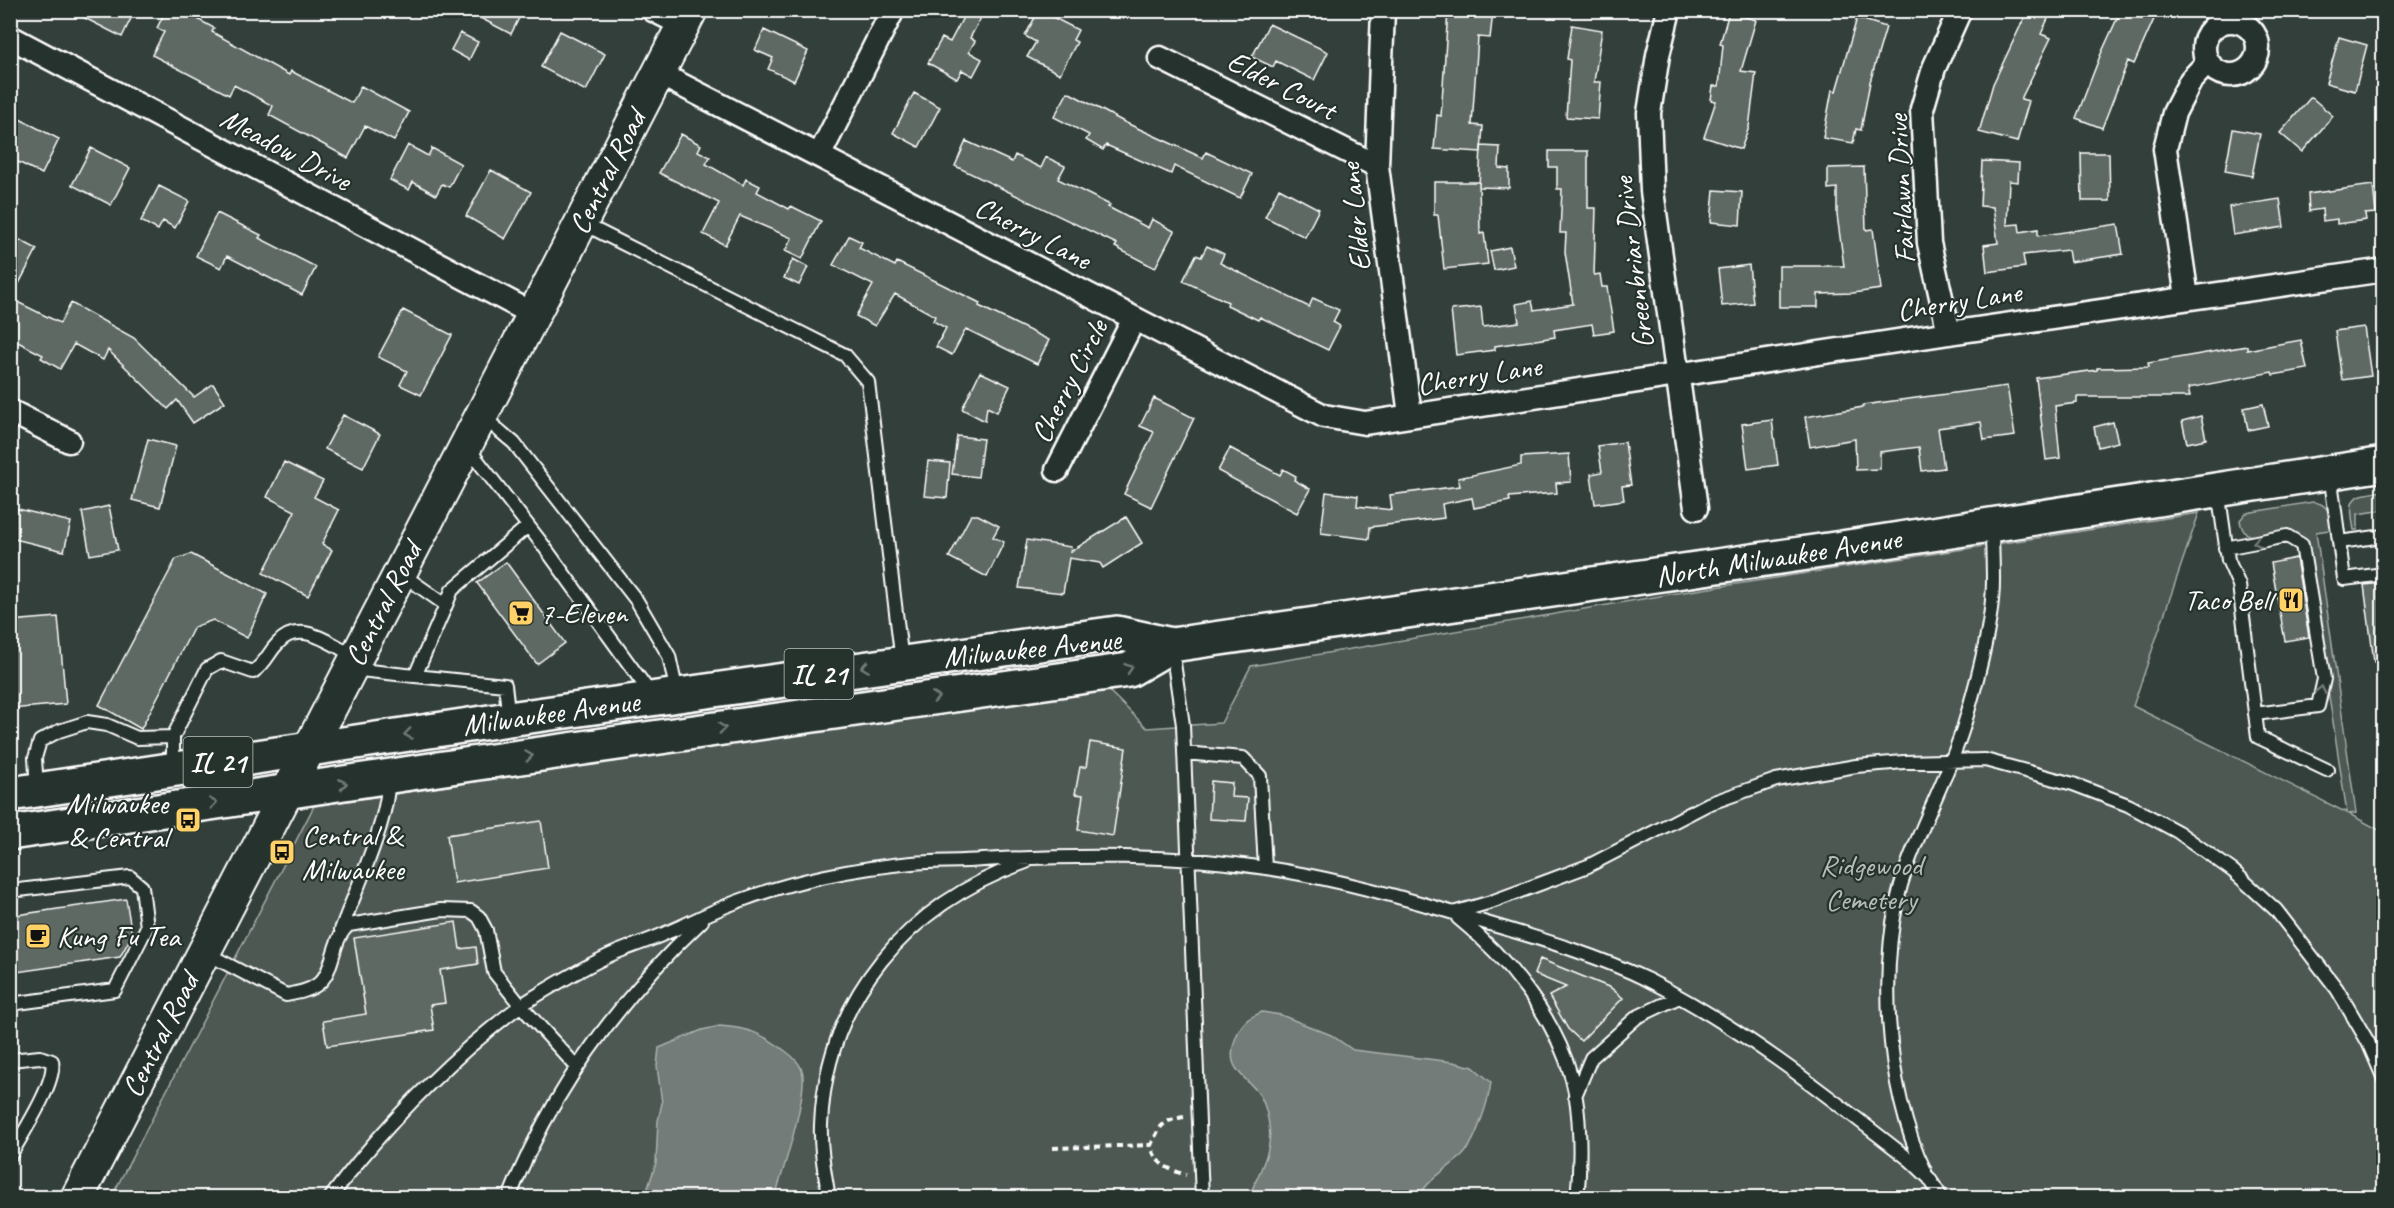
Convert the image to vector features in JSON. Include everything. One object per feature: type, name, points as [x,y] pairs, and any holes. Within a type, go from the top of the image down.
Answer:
[{"type":"main road","name":"Central Road","points":[[77,1197],[687,18]]},
{"type":"main road","name":"North Milwaukee Avenue","points":[[1172,645],[2384,464]]},
{"type":"main road","name":"Milwaukee Avenue","points":[[24,792],[173,753],[308,748],[1117,633],[1172,645]]},
{"type":"main road","name":"Milwaukee Avenue","points":[[10,834],[1129,670],[1172,645]]},
{"type":"street","points":[[653,10],[687,18]]},
{"type":"street","points":[[819,156],[893,10]]},
{"type":"street","name":"Elder Lane","points":[[1383,10],[1377,166],[1410,416]]},
{"type":"street","name":"Greenbriar Drive","points":[[1669,10],[1658,55],[1649,113],[1652,191],[1696,508]]},
{"type":"street","name":"Fairlawn Drive","points":[[1949,333],[1929,243],[1922,109],[1934,68],[1960,10]]},
{"type":"street","name":"Meadow Drive","points":[[10,37],[533,314]]},
{"type":"street","name":"Elder Court","points":[[1160,58],[1377,166]]},
{"type":"street","points":[[2187,297],[2165,149],[2174,114],[2192,80],[2208,62]]},
{"type":"street","name":"Cherry Lane","points":[[658,73],[1324,416],[1365,423],[2187,297],[2384,270]]},
{"type":"street","name":"Cherry Circle","points":[[1057,470],[1134,319]]},
{"type":"street","points":[[10,411],[69,441]]},
{"type":"lane","points":[[581,223],[845,355],[868,382],[902,662]]},
{"type":"lane","points":[[481,416],[514,443],[637,601],[669,656],[665,696]]},
{"type":"lane","points":[[465,445],[665,696]]},
{"type":"lane","points":[[2330,472],[2344,579],[2384,574]]},
{"type":"lane","points":[[2218,489],[2225,548],[2239,585],[2258,737],[2327,770]]},
{"type":"lane","points":[[1942,1197],[1929,1178],[1906,1124],[1890,1047],[1890,963],[1897,899],[1906,870],[1964,725],[1977,681],[1993,581],[1992,524]]},
{"type":"lane","points":[[415,676],[452,590],[528,526]]},
{"type":"lane","points":[[2225,548],[2287,536],[2302,545],[2324,679],[2318,706],[2255,714]]},
{"type":"lane","points":[[2339,542],[2384,536]]},
{"type":"lane","points":[[399,573],[446,605]]},
{"type":"lane","points":[[24,792],[40,741],[59,731],[87,722],[107,725],[173,753],[207,669],[221,661],[253,672],[265,663],[278,642],[292,632],[310,633],[353,663],[415,676],[505,685],[508,719]]},
{"type":"lane","points":[[1172,645],[1183,726],[1202,1197]]},
{"type":"lane","points":[[1184,753],[1243,758],[1260,776],[1265,868]]},
{"type":"lane","points":[[1452,913],[1491,902],[1588,866],[1708,804],[1776,780],[1856,766],[1985,760],[2100,794],[2153,818],[2206,850],[2276,910],[2337,989],[2368,1042],[2384,1079]]},
{"type":"lane","points":[[203,951],[286,995],[305,991],[320,983],[330,963],[379,827],[388,788],[388,777]]},
{"type":"lane","points":[[330,1197],[368,1147],[407,1104],[454,1061],[521,1006],[610,956],[737,901],[868,868],[912,863],[1041,857],[1189,860],[1265,868],[1347,883],[1568,948],[1644,978],[1760,1046],[1903,1155],[1929,1178]]},
{"type":"lane","points":[[829,1197],[822,1153],[821,1126],[828,1068],[848,1011],[863,983],[896,945],[939,907],[1003,870],[1041,857]]},
{"type":"lane","points":[[10,891],[130,877],[142,887],[147,927],[115,990],[10,1004]]},
{"type":"lane","points":[[340,931],[349,925],[441,910],[471,911],[479,917],[486,930],[494,972],[521,1006],[576,1066]]},
{"type":"lane","points":[[1452,913],[1483,938],[1504,960],[1550,1026],[1563,1053],[1573,1080],[1575,1097],[1580,1172],[1577,1197]]},
{"type":"lane","points":[[509,1197],[538,1131],[576,1066],[651,973],[709,914]]},
{"type":"lane","points":[[1575,1097],[1591,1058],[1636,1017],[1679,997]]},
{"type":"lane","points":[[2368,1042],[2384,1055]]},
{"type":"lane","points":[[10,1060],[40,1057],[52,1061],[54,1066],[51,1081],[10,1156]]},
{"type":"path","points":[[1199,1115],[1168,1120],[1161,1125],[1151,1146],[1153,1157],[1170,1170],[1201,1179]]},
{"type":"path","points":[[1053,1148],[1151,1146]]},
{"type":"green space","points":[[2383,491],[2383,510],[2358,514],[2358,530],[2354,530],[2352,504],[2354,500],[2364,494]]},
{"type":"green space","name":"Ridgewood Cemetery","points":[[2313,502],[2326,508],[2331,520],[2329,530],[2316,532],[2356,813],[2349,814],[2383,832],[2383,1197],[111,1198],[314,806],[1106,688],[1147,728],[1221,723],[1251,666],[1677,593],[2199,513],[2133,706],[2347,813],[2306,546],[2281,531],[2250,535],[2245,533],[2240,520],[2246,513]]},
{"type":"shaded area","points":[[1262,1012],[1281,1015],[1331,1035],[1353,1050],[1453,1062],[1473,1067],[1491,1082],[1481,1121],[1467,1150],[1432,1180],[1419,1197],[1251,1197],[1268,1150],[1270,1129],[1262,1098],[1236,1068],[1232,1057],[1236,1037],[1242,1025],[1249,1018]]},
{"type":"shaded area","points":[[720,1026],[739,1028],[761,1035],[792,1056],[802,1070],[802,1096],[775,1197],[645,1197],[656,1163],[658,1121],[662,1103],[657,1066],[659,1048],[702,1030]]},
{"type":"building","points":[[69,10],[135,10],[122,37]]},
{"type":"building","points":[[166,10],[204,10],[199,20],[214,28],[212,32],[289,75],[291,71],[352,103],[361,86],[409,112],[394,141],[365,126],[348,158],[269,115],[273,106],[234,85],[229,95],[152,55],[164,32],[157,28]]},
{"type":"building","points":[[465,10],[523,10],[511,34]]},
{"type":"building","points":[[967,10],[985,10],[970,38],[975,41],[969,52],[982,59],[973,76],[962,70],[957,79],[928,63],[942,38],[950,42]]},
{"type":"building","points":[[1039,10],[1078,30],[1073,40],[1077,42],[1060,74],[1027,57],[1036,42],[1025,36]]},
{"type":"building","points":[[1448,10],[1493,12],[1490,38],[1478,37],[1472,125],[1483,126],[1481,152],[1434,149],[1437,115],[1441,116]]},
{"type":"building","points":[[2028,10],[2052,10],[2041,34],[2051,38],[2021,99],[2029,101],[2017,142],[1979,132],[1993,84]]},
{"type":"building","points":[[2121,10],[2136,10],[2154,19],[2134,64],[2128,61],[2102,128],[2076,118]]},
{"type":"building","points":[[1729,12],[1756,20],[1741,71],[1756,73],[1749,127],[1741,149],[1704,137],[1716,101],[1711,100],[1713,86],[1719,86],[1723,45],[1720,44]]},
{"type":"building","points":[[1857,18],[1886,27],[1870,82],[1861,130],[1856,129],[1853,143],[1823,138],[1832,90],[1836,91]]},
{"type":"building","points":[[1269,24],[1328,52],[1314,80],[1276,61],[1273,67],[1252,57]]},
{"type":"building","points":[[1572,25],[1602,30],[1594,82],[1601,82],[1598,119],[1566,117],[1570,60],[1567,59]]},
{"type":"building","points":[[764,30],[808,51],[794,81],[768,69],[773,58],[755,50]]},
{"type":"building","points":[[560,31],[605,54],[586,91],[541,67]]},
{"type":"building","points":[[460,33],[478,42],[469,60],[451,50]]},
{"type":"building","points":[[2339,37],[2367,45],[2355,91],[2326,83]]},
{"type":"building","points":[[1068,92],[1124,122],[1203,158],[1206,152],[1252,174],[1240,198],[1174,166],[1171,174],[1106,145],[1103,150],[1086,140],[1089,135],[1054,117]]},
{"type":"building","points":[[914,93],[940,107],[919,147],[893,133]]},
{"type":"building","points":[[2311,97],[2333,116],[2302,152],[2280,133]]},
{"type":"building","points":[[10,114],[59,139],[42,174],[10,158]]},
{"type":"building","points":[[2233,129],[2260,134],[2252,176],[2225,171]]},
{"type":"building","points":[[681,134],[701,145],[698,151],[710,157],[706,164],[743,185],[746,179],[760,186],[757,192],[789,209],[791,206],[821,221],[802,259],[785,251],[792,238],[740,216],[725,245],[703,234],[719,203],[659,173]]},
{"type":"building","points":[[966,141],[1012,162],[1015,155],[1041,168],[1046,157],[1065,166],[1058,179],[1110,205],[1108,207],[1148,228],[1152,219],[1174,231],[1155,268],[1115,247],[1117,244],[955,166]]},
{"type":"building","points":[[408,145],[428,156],[432,148],[461,164],[449,187],[442,184],[436,195],[413,182],[409,190],[390,180]]},
{"type":"building","points":[[1481,146],[1500,147],[1499,168],[1509,169],[1509,188],[1479,187]]},
{"type":"building","points":[[91,148],[130,168],[111,205],[72,185]]},
{"type":"building","points":[[1549,151],[1588,151],[1588,208],[1596,208],[1594,275],[1600,274],[1602,287],[1607,287],[1614,331],[1594,334],[1592,324],[1554,330],[1555,337],[1495,346],[1495,350],[1456,355],[1451,310],[1481,307],[1483,327],[1519,322],[1516,304],[1532,301],[1534,310],[1573,304],[1565,252],[1566,233],[1560,233],[1562,189],[1557,189],[1557,167],[1549,167]]},
{"type":"building","points":[[2081,153],[2109,153],[2110,201],[2082,201]]},
{"type":"building","points":[[1982,161],[2019,163],[2018,182],[2009,181],[2007,225],[2019,224],[2020,232],[2038,229],[2038,236],[2118,224],[2123,254],[2070,262],[2068,250],[2023,255],[2025,267],[1987,272],[1984,245],[1998,243],[1993,207],[1980,206]]},
{"type":"building","points":[[1864,167],[1866,230],[1873,229],[1881,289],[1818,294],[1818,307],[1779,307],[1779,266],[1844,266],[1837,215],[1837,188],[1828,189],[1828,168]]},
{"type":"building","points":[[491,170],[531,192],[505,239],[466,216]]},
{"type":"building","points":[[1434,182],[1479,182],[1480,234],[1484,233],[1488,264],[1444,269],[1438,215],[1434,215]]},
{"type":"building","points":[[2373,185],[2376,213],[2365,214],[2366,220],[2337,224],[2337,219],[2323,221],[2322,209],[2309,211],[2308,194]]},
{"type":"building","points":[[159,186],[189,201],[175,228],[163,221],[158,230],[141,221]]},
{"type":"building","points":[[1279,188],[1319,209],[1305,237],[1265,217]]},
{"type":"building","points":[[1714,190],[1742,192],[1740,225],[1711,222]]},
{"type":"building","points":[[2280,199],[2284,227],[2233,235],[2229,207]]},
{"type":"building","points":[[217,213],[261,235],[259,238],[316,267],[302,295],[227,256],[221,268],[196,256]]},
{"type":"building","points":[[849,236],[862,242],[859,248],[895,266],[897,262],[1049,340],[1037,364],[966,329],[952,355],[936,347],[946,328],[933,321],[935,316],[895,294],[875,326],[856,316],[873,285],[833,265]]},
{"type":"building","points":[[16,238],[37,249],[11,299],[60,323],[71,303],[134,338],[194,397],[213,384],[225,402],[193,423],[177,400],[168,409],[108,350],[103,360],[74,344],[60,369],[41,358],[43,355],[10,338],[10,248]]},
{"type":"building","points":[[1207,246],[1224,254],[1220,263],[1309,307],[1313,298],[1339,310],[1333,322],[1340,326],[1328,350],[1260,317],[1258,320],[1227,305],[1228,302],[1183,281],[1196,255],[1201,257]]},
{"type":"building","points":[[1510,247],[1514,266],[1494,270],[1490,251]]},
{"type":"building","points":[[793,259],[808,267],[799,285],[784,278]]},
{"type":"building","points":[[1749,265],[1753,303],[1722,306],[1718,269]]},
{"type":"building","points":[[403,310],[452,335],[421,395],[400,385],[407,371],[378,357]]},
{"type":"building","points":[[2364,327],[2371,376],[2342,380],[2335,331]]},
{"type":"building","points":[[2301,340],[2307,369],[2273,375],[2272,372],[2188,388],[2190,397],[2077,397],[2077,403],[2055,406],[2060,458],[2046,460],[2036,378],[2097,370],[2097,368],[2149,367],[2148,363],[2247,346],[2247,350]]},
{"type":"building","points":[[980,372],[1010,386],[997,412],[987,407],[985,421],[962,409]]},
{"type":"building","points":[[2007,386],[2015,436],[1984,440],[1981,422],[1938,428],[1944,468],[1922,471],[1919,447],[1880,452],[1880,469],[1856,470],[1855,439],[1810,447],[1805,417],[1863,407],[1863,405]]},
{"type":"building","points":[[1154,398],[1194,418],[1151,507],[1124,494],[1154,432],[1140,426]]},
{"type":"building","points":[[2263,404],[2268,426],[2248,430],[2244,408]]},
{"type":"building","points":[[343,415],[380,434],[363,468],[325,449]]},
{"type":"building","points":[[2201,416],[2206,439],[2187,443],[2182,421]]},
{"type":"building","points":[[1772,420],[1778,465],[1748,469],[1742,424]]},
{"type":"building","points":[[2113,422],[2118,442],[2098,447],[2094,427]]},
{"type":"building","points":[[957,436],[983,439],[978,477],[952,474]]},
{"type":"building","points":[[148,439],[176,446],[160,507],[132,500]]},
{"type":"building","points":[[1625,442],[1631,485],[1622,486],[1624,500],[1595,504],[1591,474],[1602,472],[1598,446]]},
{"type":"building","points":[[1230,448],[1280,475],[1283,469],[1296,476],[1294,480],[1310,489],[1297,513],[1218,471]]},
{"type":"building","points":[[1569,454],[1571,482],[1556,483],[1557,493],[1509,497],[1510,501],[1474,508],[1472,498],[1442,504],[1444,518],[1370,527],[1369,539],[1321,533],[1326,492],[1358,496],[1357,506],[1392,510],[1390,495],[1460,486],[1458,478],[1521,465],[1521,457]]},
{"type":"building","points":[[928,461],[950,463],[947,498],[924,496]]},
{"type":"building","points":[[284,462],[323,481],[314,497],[339,510],[322,544],[332,550],[308,596],[263,573],[295,511],[267,497]]},
{"type":"building","points":[[109,506],[118,550],[90,555],[82,512]]},
{"type":"building","points":[[10,507],[71,522],[64,551],[10,538]]},
{"type":"building","points":[[971,515],[978,515],[999,526],[993,537],[1004,542],[987,577],[949,557]]},
{"type":"building","points":[[1126,517],[1142,543],[1103,568],[1100,563],[1069,558],[1063,593],[1019,588],[1027,540],[1071,547],[1070,552]]},
{"type":"building","points":[[191,554],[267,594],[247,638],[213,620],[194,627],[141,729],[99,705],[176,559]]},
{"type":"building","name":"Taco Bell","points":[[2296,558],[2309,637],[2285,641],[2271,563]]},
{"type":"building","name":"7-Eleven","points":[[506,562],[565,643],[537,664],[477,583]]},
{"type":"building","points":[[2384,583],[2384,661],[2374,662],[2364,585]]},
{"type":"building","points":[[58,617],[66,704],[10,709],[10,621]]},
{"type":"building","points":[[1090,742],[1126,748],[1113,836],[1078,830],[1083,795],[1075,794],[1080,767],[1086,767]]},
{"type":"building","points":[[1211,781],[1232,783],[1231,797],[1248,798],[1246,821],[1209,819]]},
{"type":"building","points":[[541,821],[548,868],[454,883],[447,835]]},
{"type":"building","points":[[126,899],[132,935],[120,957],[10,973],[10,916]]},
{"type":"building","points":[[456,922],[460,949],[476,947],[478,964],[440,970],[445,1003],[430,1005],[434,1030],[327,1046],[323,1021],[366,1014],[354,938]]},
{"type":"building","points":[[1540,959],[1611,988],[1623,998],[1581,1041],[1568,1029],[1549,996],[1566,987],[1534,974]]},
{"type":"place","name":"Taco Bell","points":[[2291,600]]},
{"type":"place","name":"7-Eleven","points":[[521,613]]},
{"type":"place","name":"Milwaukee & Central","points":[[188,820]]},
{"type":"place","name":"Central & Milwaukee","points":[[282,852]]},
{"type":"place","name":"Kung Fu Tea","points":[[38,936]]}]
